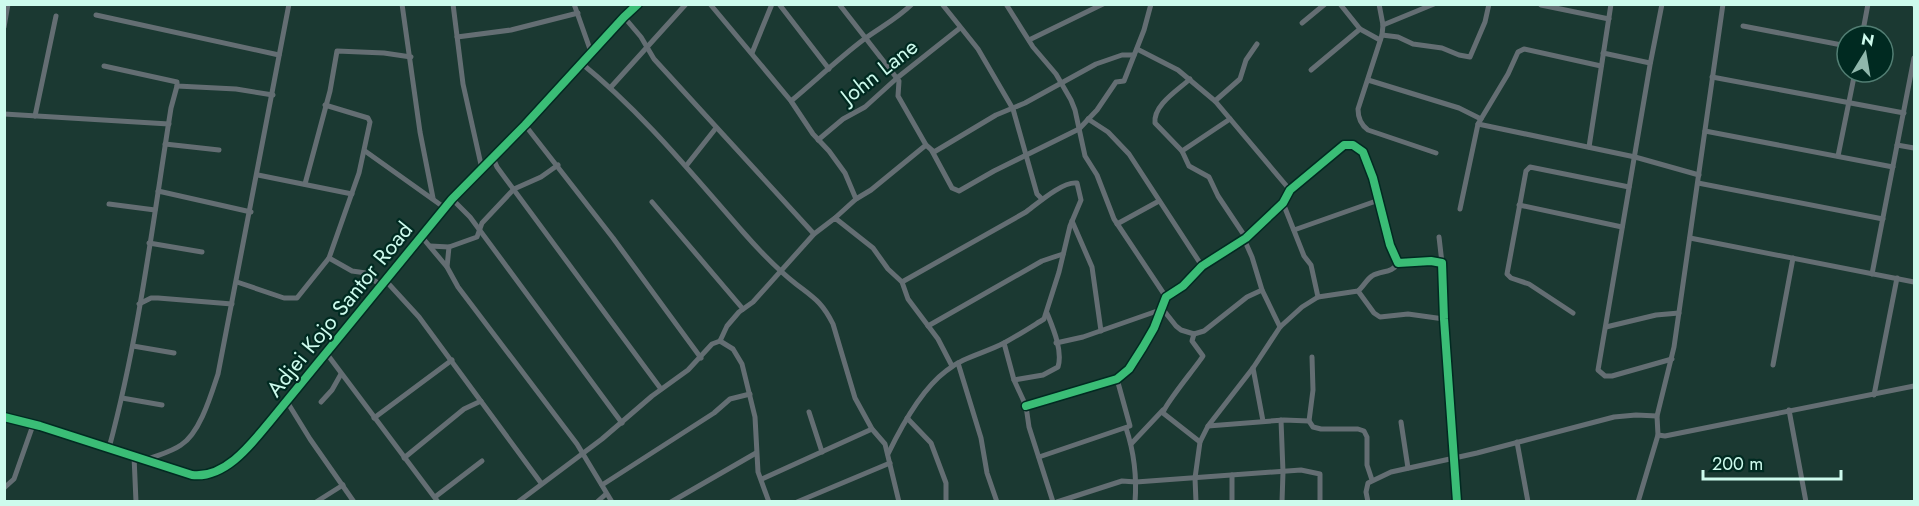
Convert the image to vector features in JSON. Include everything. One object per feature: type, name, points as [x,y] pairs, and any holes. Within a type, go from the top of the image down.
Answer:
[{"type":"street","points":[[4,27],[8,4]]},
{"type":"street","points":[[402,4],[420,132],[433,198]]},
{"type":"street","points":[[453,4],[463,84],[482,169]]},
{"type":"street","points":[[574,4],[591,52]]},
{"type":"street","points":[[611,87],[686,4]]},
{"type":"street","points":[[710,4],[752,52],[845,173],[856,199]]},
{"type":"street","points":[[752,52],[772,4]]},
{"type":"street","points":[[779,4],[829,69]]},
{"type":"street","points":[[839,4],[864,39],[897,78],[900,84],[898,96],[952,188],[959,191],[1079,129],[1116,82],[1124,81],[1151,4]]},
{"type":"street","points":[[791,101],[864,39],[894,20],[912,4]]},
{"type":"street","points":[[942,4],[978,49],[1013,109],[1037,194],[1042,199]]},
{"type":"street","points":[[1006,4],[1029,40],[1052,68],[1071,100],[1084,156],[1093,166],[1118,224],[1166,297]]},
{"type":"street","points":[[1029,40],[1103,4]]},
{"type":"street","points":[[1302,23],[1325,4]]},
{"type":"street","points":[[1340,4],[1360,29],[1381,38],[1398,37],[1413,44],[1442,48],[1470,57],[1485,22],[1489,4]]},
{"type":"street","points":[[1379,4],[1383,25],[1381,38],[1358,109],[1359,118],[1364,127],[1436,153]]},
{"type":"street","points":[[1383,25],[1434,4]]},
{"type":"street","points":[[1589,147],[1611,4]]},
{"type":"street","points":[[1662,4],[1598,370],[1605,376],[1632,371],[1672,358]]},
{"type":"street","points":[[1638,501],[1658,435],[1657,416],[1672,358],[1723,4]]},
{"type":"street","points":[[1864,24],[1868,4]]},
{"type":"street","points":[[146,460],[176,448],[188,440],[218,374],[289,5]]},
{"type":"street","points":[[1541,5],[1608,19]]},
{"type":"street","name":"Adjei Kojo Santor Road","points":[[4,417],[109,448],[192,476],[210,475],[224,468],[254,440],[327,354],[452,199],[525,125],[633,6]]},
{"type":"street","points":[[457,37],[511,30],[578,13]]},
{"type":"street","points":[[96,15],[279,55]]},
{"type":"street","points":[[35,116],[56,16]]},
{"type":"street","points":[[624,17],[648,46],[654,59],[813,234]]},
{"type":"street","points":[[1743,26],[1835,44]]},
{"type":"street","name":"John Lane","points":[[818,140],[843,119],[865,106],[960,28]]},
{"type":"street","points":[[1311,70],[1360,29]]},
{"type":"street","points":[[1215,101],[1240,79],[1246,60],[1257,44]]},
{"type":"street","points":[[1460,209],[1480,121],[1508,74],[1518,52],[1524,49],[1601,66]]},
{"type":"street","points":[[305,184],[337,51],[384,53],[411,57]]},
{"type":"street","points":[[932,151],[938,151],[996,115],[1013,109],[1061,82],[1106,61],[1136,52],[1178,69],[1215,101],[1290,190]]},
{"type":"street","points":[[1603,53],[1650,63]]},
{"type":"street","points":[[1872,274],[1897,145],[1911,94],[1914,58]]},
{"type":"street","points":[[581,63],[611,87],[686,166],[743,232],[797,284],[808,291],[827,313],[855,398],[872,429],[885,444],[899,501]]},
{"type":"street","points":[[104,66],[177,82],[132,346],[109,448]]},
{"type":"street","points":[[1712,76],[1904,113]]},
{"type":"street","points":[[1190,79],[1163,103],[1154,117],[1155,123],[1160,131],[1182,151],[1189,166],[1209,177],[1245,239],[1262,290],[1280,327]]},
{"type":"street","points":[[1368,80],[1449,105],[1480,121],[1635,157],[1699,175]]},
{"type":"street","points":[[1838,156],[1852,84]]},
{"type":"street","points":[[177,86],[236,89],[273,95]]},
{"type":"street","points":[[237,282],[284,298],[297,298],[329,258],[365,151],[370,120],[325,105]]},
{"type":"street","points":[[4,114],[169,124]]},
{"type":"street","points":[[1088,119],[1107,132],[1129,154],[1202,266]]},
{"type":"street","points":[[1182,151],[1230,119]]},
{"type":"street","points":[[525,125],[558,165],[701,358]]},
{"type":"street","points":[[686,166],[716,128]]},
{"type":"street","points":[[1705,131],[1893,167]]},
{"type":"street","points":[[165,144],[219,150]]},
{"type":"street","points":[[1026,406],[1117,379],[1132,365],[1154,328],[1166,297],[1183,286],[1202,266],[1245,239],[1283,202],[1290,190],[1344,145],[1349,144],[1363,152],[1373,178],[1390,245],[1398,263]]},
{"type":"street","points":[[518,501],[688,370],[712,344],[720,341],[727,326],[753,302],[813,234],[926,145]]},
{"type":"street","points":[[1897,145],[1914,148]]},
{"type":"street","points":[[365,151],[445,207]]},
{"type":"street","points":[[493,158],[497,167],[661,389]]},
{"type":"street","points":[[430,246],[449,247],[477,237],[482,223],[514,189],[541,177],[558,165]]},
{"type":"street","points":[[1573,313],[1529,284],[1511,278],[1507,274],[1524,176],[1530,167],[1629,187]]},
{"type":"street","points":[[258,175],[352,194]]},
{"type":"street","points":[[888,454],[907,418],[934,382],[952,366],[1042,321],[1047,312],[1072,220],[1081,200],[1077,183],[1071,183],[1042,199],[1026,212],[902,282]]},
{"type":"street","points":[[1698,183],[1883,219]]},
{"type":"street","points":[[158,191],[251,212]]},
{"type":"street","points":[[452,199],[479,230],[622,423]]},
{"type":"street","points":[[1294,230],[1379,200]]},
{"type":"street","points":[[1118,224],[1159,201]]},
{"type":"street","points":[[652,202],[743,309]]},
{"type":"street","points":[[1283,202],[1304,256],[1311,265],[1318,297]]},
{"type":"street","points":[[109,204],[155,210]]},
{"type":"street","points":[[1519,205],[1622,227]]},
{"type":"street","points":[[835,218],[873,248],[902,282],[908,299],[938,339],[952,366]]},
{"type":"street","points":[[1072,220],[1092,267],[1101,331]]},
{"type":"street","points":[[421,236],[447,267],[458,287],[582,453],[612,501]]},
{"type":"street","points":[[1439,237],[1457,501]]},
{"type":"street","points":[[1690,238],[1914,282]]},
{"type":"street","points":[[149,243],[202,252]]},
{"type":"street","points":[[447,267],[449,247]]},
{"type":"street","points":[[928,327],[1042,261],[1063,254]]},
{"type":"street","points":[[329,258],[352,271],[366,273],[383,284],[416,313],[541,483]]},
{"type":"street","points":[[1773,365],[1793,258]]},
{"type":"street","points":[[1398,263],[1431,261],[1442,263]]},
{"type":"street","points":[[1196,501],[1195,478],[1200,442],[1208,426],[1253,368],[1280,327],[1302,307],[1318,297],[1358,291],[1370,277],[1395,268],[1398,263]]},
{"type":"street","points":[[1874,395],[1897,278]]},
{"type":"street","points":[[1161,308],[1176,326],[1187,333],[1194,334],[1204,331],[1247,297],[1262,290]]},
{"type":"street","points":[[1358,291],[1374,313],[1380,317],[1408,314],[1444,319]]},
{"type":"street","points":[[139,304],[151,298],[232,304]]},
{"type":"street","points":[[1056,343],[1101,331],[1161,308]]},
{"type":"street","points":[[1014,380],[1043,375],[1055,370],[1060,362],[1047,312]]},
{"type":"street","points":[[1606,327],[1656,315],[1679,313]]},
{"type":"street","points":[[1131,444],[1163,410],[1203,356],[1192,341],[1194,334]]},
{"type":"street","points":[[720,341],[733,349],[738,356],[750,394],[755,417],[758,472],[770,501]]},
{"type":"street","points":[[1004,342],[1014,380],[1026,406],[1038,457],[1055,501],[1122,481],[1136,482],[1301,470],[1320,474],[1320,501]]},
{"type":"street","points":[[132,346],[174,353]]},
{"type":"street","points":[[327,354],[436,499],[482,460]]},
{"type":"street","points":[[1312,357],[1314,390],[1310,420],[1313,427],[1364,431],[1367,437],[1367,465],[1372,480]]},
{"type":"street","points":[[374,418],[452,360]]},
{"type":"street","points":[[958,363],[997,501]]},
{"type":"street","points":[[1253,368],[1263,421]]},
{"type":"street","points":[[321,402],[332,390],[341,374]]},
{"type":"street","points":[[1038,457],[1126,428],[1130,424],[1117,379]]},
{"type":"street","points":[[1658,435],[1665,436],[1698,430],[1914,386]]},
{"type":"street","points":[[603,485],[714,413],[726,401],[750,394]]},
{"type":"street","points":[[122,398],[162,405]]},
{"type":"street","points":[[286,400],[310,439],[354,501]]},
{"type":"street","points":[[404,458],[464,409],[481,401]]},
{"type":"street","points":[[1163,410],[1168,418],[1200,442]]},
{"type":"street","points":[[1789,410],[1806,501]]},
{"type":"street","points":[[809,412],[822,452]]},
{"type":"street","points":[[1368,501],[1366,488],[1372,480],[1391,472],[1614,417],[1657,416]]},
{"type":"street","points":[[907,418],[931,442],[946,483],[946,501]]},
{"type":"street","points":[[1281,420],[1282,501]]},
{"type":"street","points":[[1208,426],[1310,420]]},
{"type":"street","points":[[1401,422],[1408,468]]},
{"type":"street","points":[[4,488],[14,479],[33,425]]},
{"type":"street","points":[[1126,428],[1131,444],[1136,482],[1135,501]]},
{"type":"street","points":[[762,479],[872,429]]},
{"type":"street","points":[[1517,442],[1528,501]]},
{"type":"street","points":[[671,501],[756,453]]},
{"type":"street","points":[[134,456],[136,501]]},
{"type":"street","points":[[798,501],[890,463]]},
{"type":"street","points":[[1232,475],[1232,501]]},
{"type":"street","points":[[316,501],[343,485]]},
{"type":"street","points":[[597,501],[606,494]]},
{"type":"cycle path","points":[[4,417],[40,426],[192,475],[204,475],[227,465],[256,438],[452,199],[638,4]]},
{"type":"cycle path","points":[[1026,406],[1117,379],[1129,369],[1143,347],[1154,328],[1166,297],[1183,286],[1202,266],[1246,238],[1283,203],[1290,190],[1344,145],[1353,145],[1363,152],[1373,178],[1390,245],[1398,263],[1431,261],[1442,263],[1457,502]]}]
